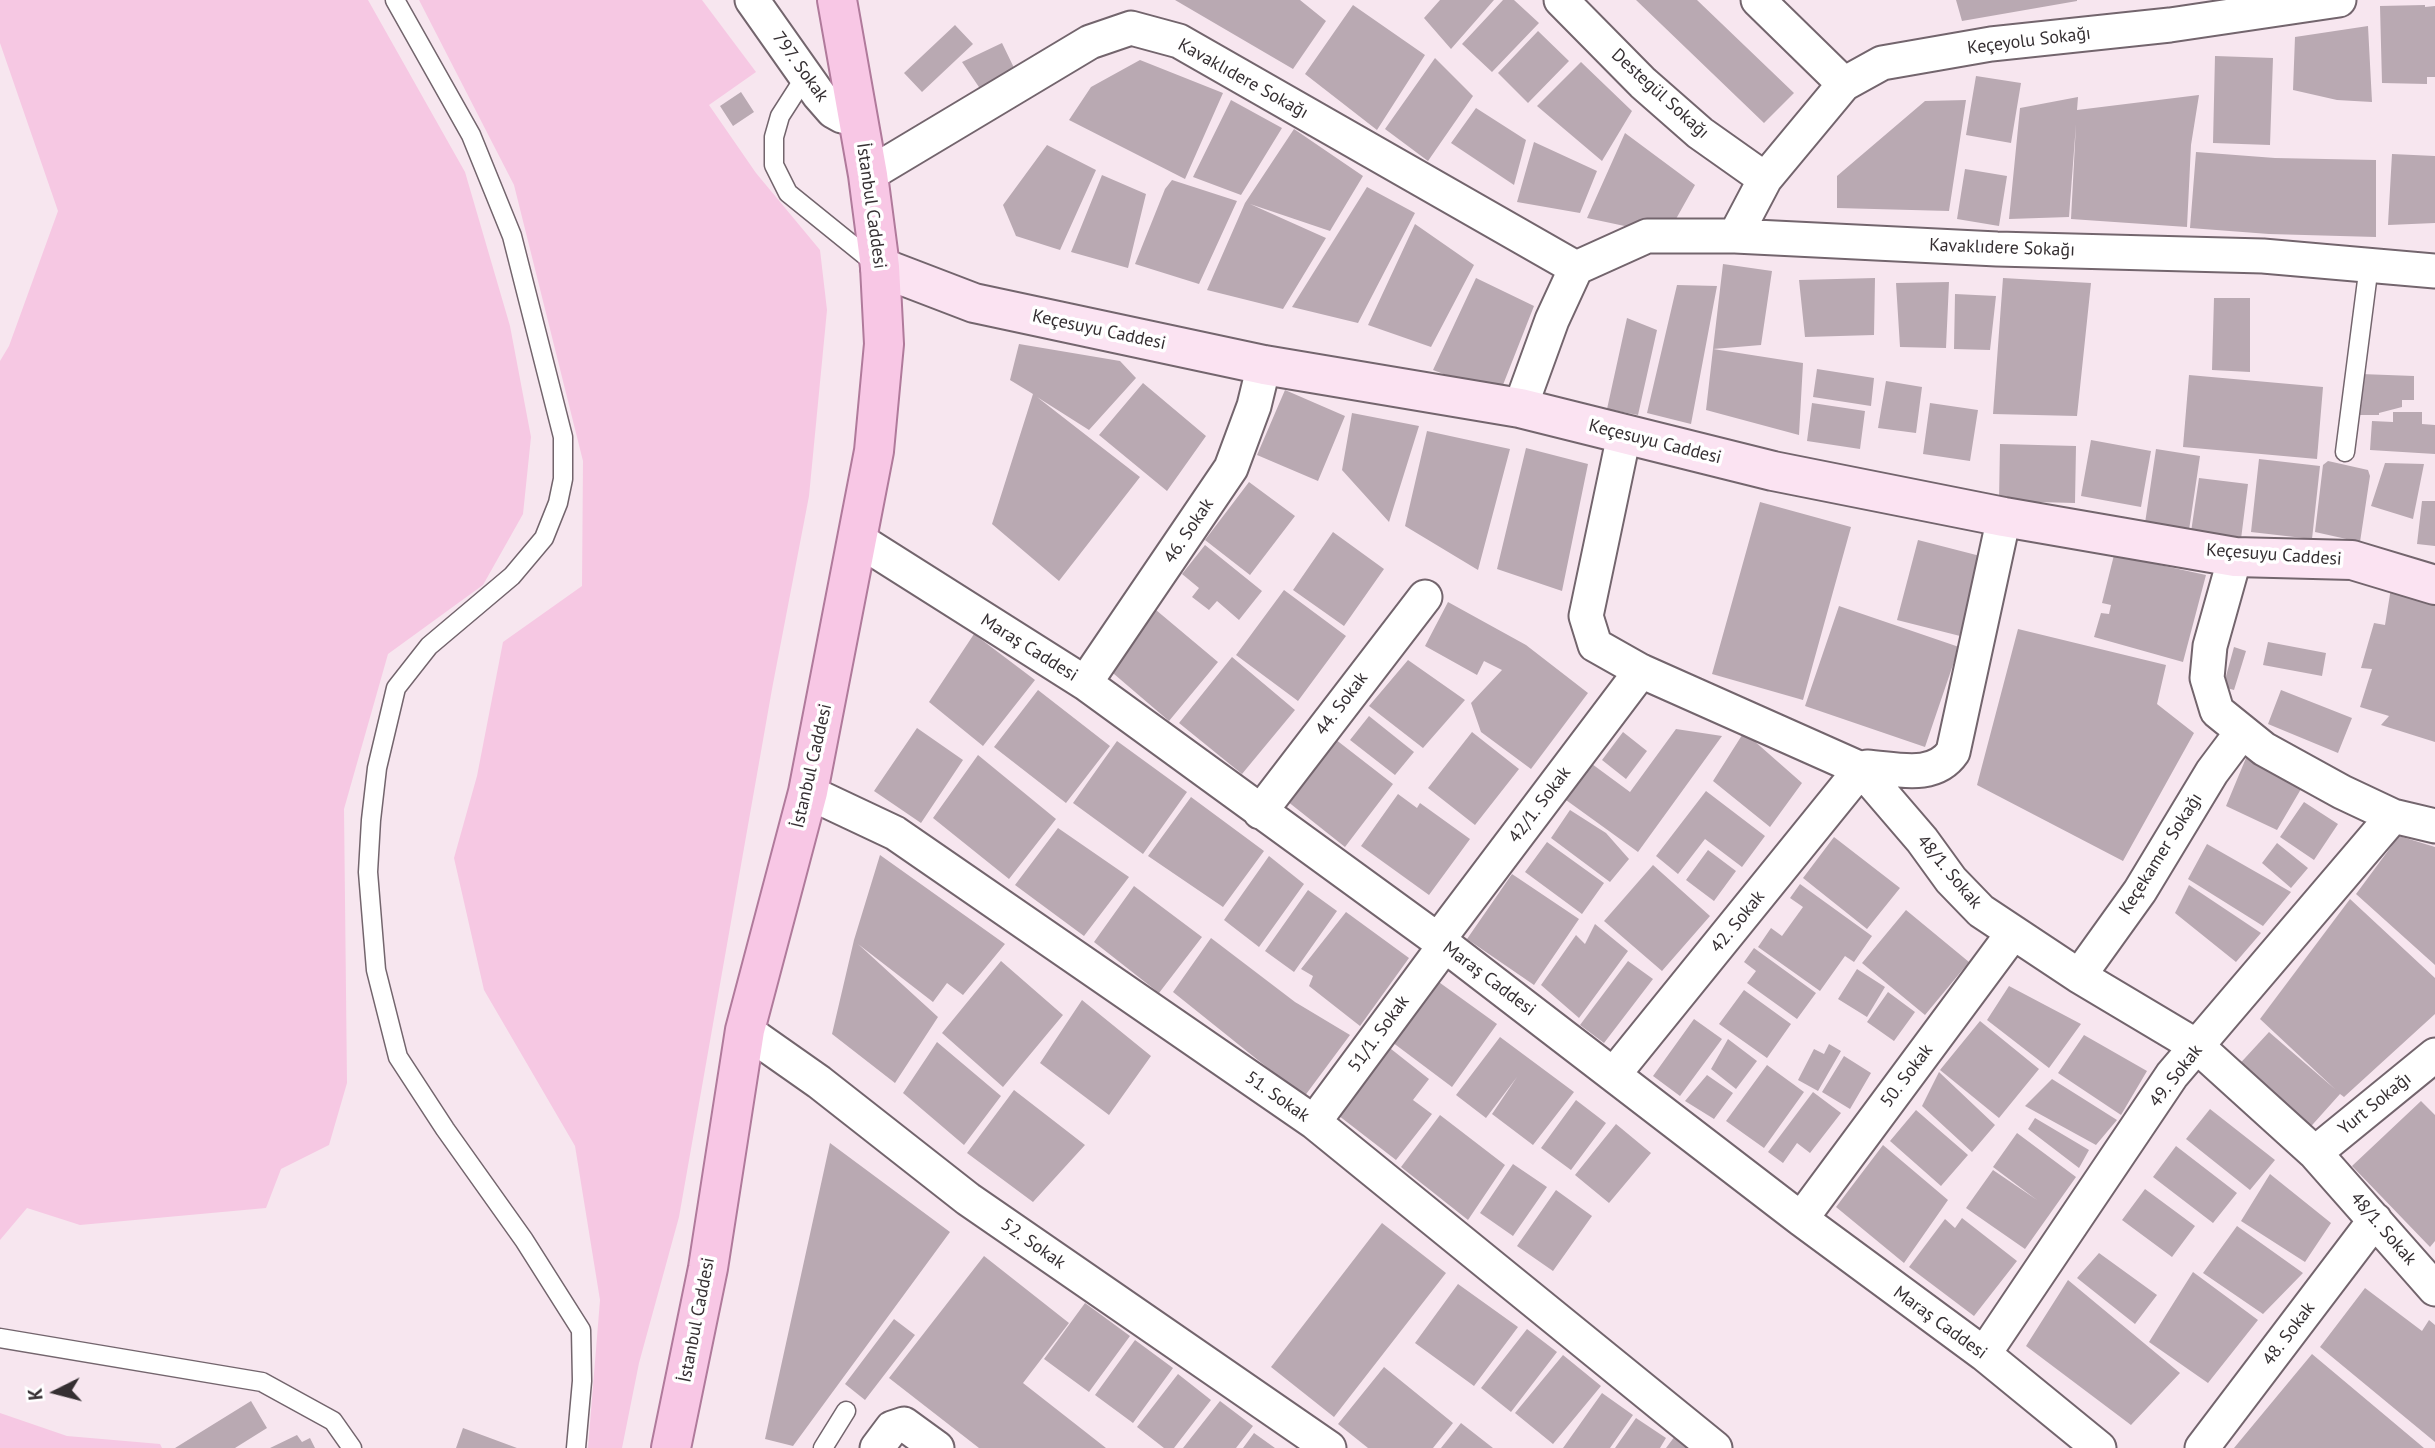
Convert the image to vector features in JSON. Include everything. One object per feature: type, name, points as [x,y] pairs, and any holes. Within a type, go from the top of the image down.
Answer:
[{"type":"main road","name":"İstanbul Caddesi","points":[[671,1448],[708,1268],[745,1030],[808,792],[859,540],[874,451],[884,344],[880,267],[869,175],[836,0]]},
{"type":"main road","name":"İstanbul Caddesi","points":[[852,77],[857,0]]},
{"type":"street","name":"797. Sokak","points":[[752,0],[833,111],[859,120]]},
{"type":"street","name":"Destegül Sokağı","points":[[1561,0],[1643,83],[1700,133],[1765,179]]},
{"type":"street","points":[[1735,236],[1765,179],[1844,84],[1758,0]]},
{"type":"street","name":"Keçeyolu Sokağı","points":[[1844,84],[1882,63],[2167,12],[2339,0]]},
{"type":"street","name":"Kavaklıdere Sokağı","points":[[869,175],[1090,41],[1132,28],[1179,41],[1576,268],[1647,236],[1735,236],[1997,249],[2263,256],[2435,271]]},
{"type":"street","name":"Keçesuyu Caddesi","points":[[880,267],[974,303],[1264,365],[1520,408],[1773,471],[2004,517],[2235,556],[2352,560],[2435,585]]},
{"type":"street","points":[[1520,408],[1552,320],[1576,268]]},
{"type":"street","name":"46. Sokak","points":[[1085,683],[1231,468],[1254,406],[1264,365]]},
{"type":"street","name":"48/1. Sokak","points":[[1624,435],[1586,616],[1595,645],[1642,671],[1861,769],[1922,840],[1951,880],[1981,911],[2078,976],[2199,1047],[2315,1153],[2435,1289]]},
{"type":"street","points":[[1861,769],[1867,767],[1923,771],[1942,765],[1953,752],[2004,517]]},
{"type":"street","name":"Maraş Caddesi","points":[[859,540],[1085,683],[1441,943],[1801,1219],[1984,1354],[2099,1448]]},
{"type":"street","points":[[2235,556],[2210,646],[2207,678],[2217,711],[2264,749],[2342,792],[2393,816],[2435,826]]},
{"type":"street","name":"44. Sokak","points":[[1260,812],[1425,597]]},
{"type":"street","name":"42/1. Sokak","points":[[1441,943],[1642,671]]},
{"type":"street","name":"Keçekamer Sokağı","points":[[2078,976],[2140,891],[2212,772],[2242,732]]},
{"type":"street","name":"42. Sokak","points":[[1614,1074],[1861,769]]},
{"type":"street","name":"51. Sokak","points":[[808,792],[895,833],[1314,1122],[1714,1448]]},
{"type":"street","name":"49. Sokak","points":[[1984,1354],[2172,1075],[2199,1047],[2393,816]]},
{"type":"street","name":"50. Sokak","points":[[1801,1219],[2013,933]]},
{"type":"street","name":"51/1. Sokak","points":[[1314,1122],[1441,943]]},
{"type":"street","name":"52. Sokak","points":[[745,1030],[819,1082],[968,1199],[1329,1448]]},
{"type":"street","name":"Yurt Sokağı","points":[[2315,1153],[2435,1055]]},
{"type":"street","name":"48. Sokak","points":[[2202,1448],[2375,1220]]},
{"type":"street","points":[[877,1448],[892,1428],[904,1424],[937,1448]]},
{"type":"lane","points":[[395,0],[471,135],[512,236],[563,437],[563,479],[558,503],[544,538],[512,576],[429,646],[396,688],[377,768],[371,820],[368,872],[376,970],[398,1056],[444,1129],[524,1240],[581,1330],[582,1381],[576,1448]]},
{"type":"lane","points":[[805,76],[780,116],[774,137],[774,165],[788,193],[880,267]]},
{"type":"lane","points":[[2345,452],[2369,265]]},
{"type":"lane","points":[[0,1338],[262,1382],[333,1421],[352,1448]]},
{"type":"lane","points":[[823,1448],[846,1411]]},
{"type":"shaded area","points":[[0,0],[368,0],[465,172],[510,326],[531,437],[523,514],[483,585],[388,654],[344,809],[347,1083],[329,1145],[281,1169],[266,1208],[80,1225],[27,1208],[0,1240],[0,361],[9,346],[58,211],[0,43]]},
{"type":"shaded area","points":[[419,0],[702,0],[756,72],[709,105],[756,173],[820,250],[827,310],[809,496],[772,689],[679,1217],[639,1363],[622,1448],[588,1448],[600,1300],[575,1146],[484,990],[454,858],[477,776],[503,642],[582,586],[583,461],[514,185]]},
{"type":"shaded area","points":[[0,1413],[67,1436],[160,1444],[162,1448],[0,1448]]},
{"type":"building","points":[[1175,0],[1300,0],[1326,21],[1293,69]]},
{"type":"building","points":[[1440,0],[1494,0],[1451,49],[1424,18]]},
{"type":"building","points":[[1503,0],[1514,0],[1539,23],[1492,72],[1462,44]]},
{"type":"building","points":[[1636,0],[1697,0],[1794,93],[1764,123]]},
{"type":"building","points":[[1956,0],[2077,0],[2077,1],[1962,21]]},
{"type":"building","points":[[1353,5],[1425,55],[1377,130],[1305,74]]},
{"type":"building","points":[[2380,6],[2435,6],[2435,77],[2427,77],[2427,84],[2382,83]]},
{"type":"building","points":[[955,25],[973,44],[922,92],[904,73]]},
{"type":"building","points":[[2368,26],[2372,102],[2337,100],[2293,90],[2295,37]]},
{"type":"building","points":[[1538,31],[1569,61],[1528,103],[1498,73]]},
{"type":"building","points":[[1002,43],[1016,72],[983,93],[962,62]]},
{"type":"building","points":[[2215,56],[2273,58],[2270,145],[2213,143]]},
{"type":"building","points":[[1435,58],[1473,96],[1428,161],[1385,129]]},
{"type":"building","points":[[1140,60],[1223,93],[1185,179],[1069,120],[1091,87]]},
{"type":"building","points":[[1581,62],[1632,111],[1602,161],[1537,106]]},
{"type":"building","points":[[1976,76],[2021,83],[2011,143],[1966,135]]},
{"type":"building","points":[[741,92],[754,112],[733,126],[720,106]]},
{"type":"building","points":[[2199,95],[2191,145],[2187,227],[2071,219],[2076,124],[2069,217],[2009,219],[2020,108],[2078,97],[2077,110]]},
{"type":"building","points":[[1231,100],[1282,128],[1241,195],[1193,177]]},
{"type":"building","points":[[1966,100],[1949,211],[1837,208],[1837,176],[1925,101]]},
{"type":"building","points":[[1476,108],[1526,140],[1514,185],[1451,143]]},
{"type":"building","points":[[1294,129],[1363,176],[1330,231],[1250,204],[1326,238],[1283,309],[1207,290],[1245,203]]},
{"type":"building","points":[[1625,133],[1695,185],[1667,235],[1587,218]]},
{"type":"building","points":[[1534,142],[1597,171],[1580,213],[1517,202]]},
{"type":"building","points":[[1047,145],[1096,170],[1060,250],[1016,236],[1003,205]]},
{"type":"building","points":[[2196,152],[2275,158],[2376,160],[2376,237],[2269,234],[2190,228]]},
{"type":"building","points":[[2392,154],[2435,156],[2435,223],[2388,225]]},
{"type":"building","points":[[1965,169],[2007,176],[1999,226],[1957,219]]},
{"type":"building","points":[[1102,175],[1146,194],[1128,268],[1071,252]]},
{"type":"building","points":[[1172,180],[1237,201],[1199,284],[1135,264],[1165,189]]},
{"type":"building","points":[[1367,187],[1415,213],[1358,323],[1292,307]]},
{"type":"building","points":[[1415,224],[1474,265],[1431,347],[1368,325]]},
{"type":"building","points":[[1723,264],[1772,271],[1761,345],[1713,349]]},
{"type":"building","points":[[1476,278],[1534,306],[1499,395],[1433,370]]},
{"type":"building","points":[[1875,278],[1874,335],[1805,337],[1799,280]]},
{"type":"building","points":[[2003,278],[2091,283],[2077,416],[1993,414]]},
{"type":"building","points":[[1949,282],[1946,348],[1900,347],[1896,283]]},
{"type":"building","points":[[1677,285],[1717,286],[1691,424],[1647,413]]},
{"type":"building","points":[[1955,294],[1996,296],[1990,350],[1954,349]]},
{"type":"building","points":[[2214,298],[2250,298],[2250,372],[2212,370]]},
{"type":"building","points":[[1627,318],[1657,330],[1638,415],[1607,409]]},
{"type":"building","points":[[1019,344],[1120,361],[1136,378],[1089,430],[1037,397],[1140,477],[1059,581],[992,524],[1033,394],[1010,380]]},
{"type":"building","points":[[1713,349],[1803,363],[1799,435],[1706,410]]},
{"type":"building","points":[[1817,369],[1874,378],[1871,406],[1813,397]]},
{"type":"building","points":[[2361,374],[2414,376],[2414,400],[2402,400],[2402,407],[2379,415],[2356,415],[2355,403],[2362,402]]},
{"type":"building","points":[[2189,375],[2323,387],[2317,459],[2183,447]]},
{"type":"building","points":[[1886,381],[1922,387],[1916,433],[1878,428]]},
{"type":"building","points":[[1143,383],[1206,436],[1167,491],[1099,435]]},
{"type":"building","points":[[1285,390],[1345,416],[1318,481],[1257,455]]},
{"type":"building","points":[[1812,403],[1865,411],[1860,449],[1807,441]]},
{"type":"building","points":[[1930,403],[1978,410],[1970,461],[1923,454]]},
{"type":"building","points":[[2393,412],[2422,412],[2422,424],[2435,425],[2435,454],[2370,450],[2372,421],[2393,422]]},
{"type":"building","points":[[1352,413],[1419,426],[1389,522],[1342,470]]},
{"type":"building","points":[[1427,431],[1510,449],[1478,570],[1405,526]]},
{"type":"building","points":[[2091,440],[2151,451],[2141,507],[2081,496]]},
{"type":"building","points":[[2000,444],[2076,446],[2075,503],[1999,501]]},
{"type":"building","points":[[1526,448],[1588,464],[1562,591],[1497,569]]},
{"type":"building","points":[[2156,449],[2200,456],[2189,530],[2145,523]]},
{"type":"building","points":[[2259,459],[2320,466],[2312,539],[2251,532]]},
{"type":"building","points":[[2328,461],[2368,470],[2370,476],[2360,542],[2315,532],[2323,465]]},
{"type":"building","points":[[2385,463],[2424,464],[2413,519],[2371,506]]},
{"type":"building","points":[[2199,478],[2248,484],[2241,539],[2191,532]]},
{"type":"building","points":[[1249,482],[1295,516],[1250,575],[1205,540]]},
{"type":"building","points":[[2422,501],[2435,501],[2435,546],[2417,544]]},
{"type":"building","points":[[1760,502],[1851,527],[1803,700],[1712,674]]},
{"type":"building","points":[[1333,532],[1384,569],[1344,626],[1293,590]]},
{"type":"building","points":[[1918,540],[1988,558],[1968,638],[1897,620]]},
{"type":"building","points":[[1205,545],[1262,591],[1239,620],[1217,601],[1209,610],[1192,597],[1199,588],[1182,574]]},
{"type":"building","points":[[2114,555],[2206,575],[2183,662],[2094,637],[2101,613],[2109,614],[2111,605],[2102,603]]},
{"type":"building","points":[[2391,588],[2435,597],[2435,742],[2381,725],[2389,716],[2360,707],[2372,669],[2361,668],[2374,623],[2385,625]]},
{"type":"building","points":[[1284,590],[1346,636],[1298,701],[1236,655]]},
{"type":"building","points":[[1448,602],[1526,645],[1588,693],[1531,769],[1481,732],[1471,703],[1502,670],[1484,661],[1477,675],[1425,646]]},
{"type":"building","points":[[1839,606],[1959,647],[1925,747],[1805,706]]},
{"type":"building","points":[[1156,610],[1218,662],[1169,721],[1107,668]]},
{"type":"building","points":[[2018,629],[2166,665],[2157,704],[2194,733],[2123,861],[1977,785]]},
{"type":"building","points":[[974,634],[1035,680],[983,746],[929,702]]},
{"type":"building","points":[[2268,642],[2326,653],[2322,676],[2263,665]]},
{"type":"building","points":[[2234,647],[2246,651],[2234,690],[2223,687]]},
{"type":"building","points":[[1232,657],[1295,710],[1242,774],[1179,723]]},
{"type":"building","points":[[1408,660],[1465,700],[1423,748],[1369,706]]},
{"type":"building","points":[[1038,690],[1110,746],[1066,803],[994,747]]},
{"type":"building","points":[[2281,690],[2352,718],[2338,753],[2268,724]]},
{"type":"building","points":[[1369,716],[1414,752],[1395,775],[1350,740]]},
{"type":"building","points":[[917,728],[963,760],[921,823],[874,791]]},
{"type":"building","points":[[1676,729],[1722,736],[1638,852],[1566,800],[1592,764],[1630,792]]},
{"type":"building","points":[[1472,732],[1519,769],[1475,825],[1428,788]]},
{"type":"building","points":[[1623,732],[1647,751],[1626,779],[1602,760]]},
{"type":"building","points":[[1744,732],[1802,783],[1770,827],[1713,781]]},
{"type":"building","points":[[1335,739],[1393,784],[1345,847],[1287,801]]},
{"type":"building","points":[[1117,741],[1187,792],[1143,854],[1073,803]]},
{"type":"building","points":[[978,755],[1056,819],[1009,879],[933,818]]},
{"type":"building","points":[[2246,758],[2301,789],[2277,830],[2226,806]]},
{"type":"building","points":[[1706,791],[1765,836],[1742,867],[1705,839],[1678,874],[1656,856]]},
{"type":"building","points":[[1398,794],[1417,808],[1420,803],[1470,839],[1429,895],[1361,846]]},
{"type":"building","points":[[1191,797],[1264,851],[1223,907],[1148,856]]},
{"type":"building","points":[[2304,802],[2338,824],[2314,860],[2280,837]]},
{"type":"building","points":[[1570,810],[1606,833],[1629,859],[1610,882],[1551,838]]},
{"type":"building","points":[[1058,828],[1129,877],[1084,936],[1015,885]]},
{"type":"building","points":[[2399,836],[2435,847],[2435,965],[2356,894]]},
{"type":"building","points":[[1834,837],[1900,888],[1867,929],[1803,878]]},
{"type":"building","points":[[1547,842],[1604,883],[1582,914],[1525,872]]},
{"type":"building","points":[[2277,843],[2308,868],[2291,888],[2262,863]]},
{"type":"building","points":[[2207,844],[2291,892],[2263,926],[2188,879]]},
{"type":"building","points":[[1708,850],[1736,871],[1714,901],[1686,880]]},
{"type":"building","points":[[880,855],[1005,944],[963,995],[947,983],[933,1002],[858,944],[938,1017],[895,1083],[832,1034],[854,940]]},
{"type":"building","points":[[1269,856],[1304,884],[1259,947],[1224,920]]},
{"type":"building","points":[[1653,865],[1710,916],[1662,971],[1604,921]]},
{"type":"building","points":[[1512,874],[1579,919],[1534,985],[1467,939]]},
{"type":"building","points":[[1800,884],[1872,936],[1854,962],[1845,956],[1820,991],[1758,947],[1771,928],[1782,936],[1803,907],[1790,898]]},
{"type":"building","points":[[2189,885],[2261,933],[2236,962],[2175,913]]},
{"type":"building","points":[[1134,886],[1202,937],[1159,993],[1094,942]]},
{"type":"building","points":[[1308,890],[1337,911],[1294,972],[1265,951]]},
{"type":"building","points":[[2350,899],[2435,978],[2435,1014],[2344,1097],[2340,1094],[2305,1133],[2234,1070],[2269,1032],[2336,1090],[2260,1019]]},
{"type":"building","points":[[1906,910],[1969,962],[1925,1015],[1862,963]]},
{"type":"building","points":[[1346,912],[1409,958],[1360,1026],[1309,986],[1313,976],[1301,969]]},
{"type":"building","points":[[1595,924],[1628,951],[1579,1018],[1541,985],[1576,935],[1585,944]]},
{"type":"building","points":[[1211,938],[1295,1002],[1350,1035],[1304,1097],[1173,992]]},
{"type":"building","points":[[1754,948],[1816,993],[1797,1019],[1747,983],[1756,971],[1744,962]]},
{"type":"building","points":[[1001,961],[1063,1015],[1003,1087],[942,1033]]},
{"type":"building","points":[[1628,961],[1653,979],[1604,1043],[1580,1025]]},
{"type":"building","points":[[1857,969],[1885,987],[1867,1017],[1838,999]]},
{"type":"building","points":[[1436,980],[1497,1024],[1452,1087],[1392,1042]]},
{"type":"building","points":[[2009,986],[2081,1024],[2049,1068],[1987,1020]]},
{"type":"building","points":[[1744,990],[1791,1024],[1767,1058],[1719,1024]]},
{"type":"building","points":[[1888,992],[1915,1012],[1894,1041],[1867,1022]]},
{"type":"building","points":[[1082,1000],[1151,1056],[1109,1115],[1040,1063]]},
{"type":"building","points":[[1694,1019],[1722,1039],[1680,1096],[1653,1076]]},
{"type":"building","points":[[1980,1021],[2039,1069],[1999,1118],[1940,1070]]},
{"type":"building","points":[[2084,1035],[2147,1071],[2121,1115],[2058,1073]]},
{"type":"building","points":[[1500,1037],[1574,1092],[1533,1145],[1492,1114],[1517,1077],[1486,1118],[1456,1095]]},
{"type":"building","points":[[1728,1039],[1757,1061],[1736,1089],[1711,1069]]},
{"type":"building","points":[[937,1042],[1001,1096],[964,1145],[903,1093]]},
{"type":"building","points":[[1829,1044],[1841,1051],[1818,1091],[1798,1080],[1814,1049],[1824,1054]]},
{"type":"building","points":[[1386,1045],[1429,1079],[1413,1100],[1432,1114],[1396,1160],[1334,1112]]},
{"type":"building","points":[[1844,1056],[1871,1073],[1850,1109],[1822,1092]]},
{"type":"building","points":[[1767,1065],[1804,1092],[1764,1148],[1726,1121]]},
{"type":"building","points":[[1939,1072],[1995,1125],[1972,1152],[1922,1106]]},
{"type":"building","points":[[1707,1075],[1733,1093],[1714,1119],[1685,1101]]},
{"type":"building","points":[[2052,1079],[2117,1120],[2096,1145],[2025,1106]]},
{"type":"building","points":[[1014,1090],[1085,1145],[1033,1202],[967,1153]]},
{"type":"building","points":[[1813,1092],[1841,1113],[1810,1153],[1797,1143],[1783,1163],[1768,1152]]},
{"type":"building","points":[[1576,1100],[1606,1123],[1571,1170],[1541,1148]]},
{"type":"building","points":[[2421,1101],[2435,1115],[2435,1241],[2430,1247],[2352,1166]]},
{"type":"building","points":[[2210,1109],[2275,1160],[2250,1190],[2186,1139]]},
{"type":"building","points":[[1916,1110],[1968,1155],[1941,1186],[1890,1141]]},
{"type":"building","points":[[1440,1115],[1505,1165],[1468,1220],[1401,1167]]},
{"type":"building","points":[[2035,1118],[2089,1150],[2079,1168],[2028,1129]]},
{"type":"building","points":[[1616,1124],[1651,1153],[1609,1203],[1575,1175]]},
{"type":"building","points":[[2017,1133],[2076,1177],[2025,1249],[1966,1208],[1993,1170],[2037,1200],[1993,1167]]},
{"type":"building","points":[[830,1143],[950,1232],[793,1446],[765,1439]]},
{"type":"building","points":[[1883,1145],[1948,1200],[1904,1263],[1836,1207]]},
{"type":"building","points":[[2176,1146],[2237,1193],[2213,1223],[2153,1177]]},
{"type":"building","points":[[1513,1164],[1547,1187],[1513,1236],[1480,1213]]},
{"type":"building","points":[[2270,1174],[2331,1223],[2305,1262],[2241,1221]]},
{"type":"building","points":[[2145,1189],[2195,1226],[2172,1257],[2122,1220]]},
{"type":"building","points":[[1556,1190],[1592,1216],[1553,1271],[1517,1246]]},
{"type":"building","points":[[1962,1218],[2017,1261],[1974,1316],[1909,1267],[1945,1219],[1955,1228]]},
{"type":"building","points":[[1382,1223],[1446,1273],[1334,1417],[1271,1367]]},
{"type":"building","points":[[2237,1226],[2303,1273],[2263,1314],[2203,1273]]},
{"type":"building","points":[[2099,1253],[2157,1295],[2135,1324],[2077,1278]]},
{"type":"building","points":[[984,1256],[1069,1323],[1023,1383],[1106,1448],[979,1448],[889,1378]]},
{"type":"building","points":[[2193,1272],[2258,1320],[2208,1383],[2149,1342]]},
{"type":"building","points":[[2068,1280],[2180,1373],[2131,1425],[2026,1346]]},
{"type":"building","points":[[1458,1284],[1518,1327],[1474,1386],[1415,1343]]},
{"type":"building","points":[[2365,1288],[2422,1331],[2429,1320],[2435,1325],[2435,1442],[2320,1347]]},
{"type":"building","points":[[1085,1303],[1130,1336],[1089,1392],[1044,1359]]},
{"type":"building","points":[[894,1319],[915,1335],[865,1400],[845,1384]]},
{"type":"building","points":[[1527,1329],[1557,1352],[1511,1412],[1481,1388]]},
{"type":"building","points":[[1135,1340],[1173,1368],[1133,1423],[1095,1395]]},
{"type":"building","points":[[2312,1354],[2424,1448],[2234,1448]]},
{"type":"building","points":[[1563,1355],[1601,1386],[1553,1444],[1515,1413]]},
{"type":"building","points":[[1384,1367],[1453,1423],[1433,1448],[1368,1448],[1338,1424]]},
{"type":"building","points":[[1178,1374],[1211,1400],[1174,1448],[1164,1448],[1137,1427]]},
{"type":"building","points":[[1602,1393],[1633,1415],[1610,1448],[1563,1448]]},
{"type":"building","points":[[251,1401],[267,1428],[235,1448],[175,1448]]},
{"type":"building","points":[[1220,1401],[1253,1426],[1236,1448],[1183,1448]]},
{"type":"building","points":[[1636,1418],[1666,1438],[1660,1448],[1615,1448]]},
{"type":"building","points":[[1461,1423],[1493,1448],[1441,1448]]},
{"type":"building","points":[[463,1428],[517,1448],[456,1448]]},
{"type":"building","points":[[1254,1433],[1275,1448],[1243,1448]]},
{"type":"building","points":[[297,1435],[302,1442],[310,1438],[315,1448],[270,1448]]},
{"type":"building","points":[[1675,1436],[1691,1448],[1666,1448]]}]
